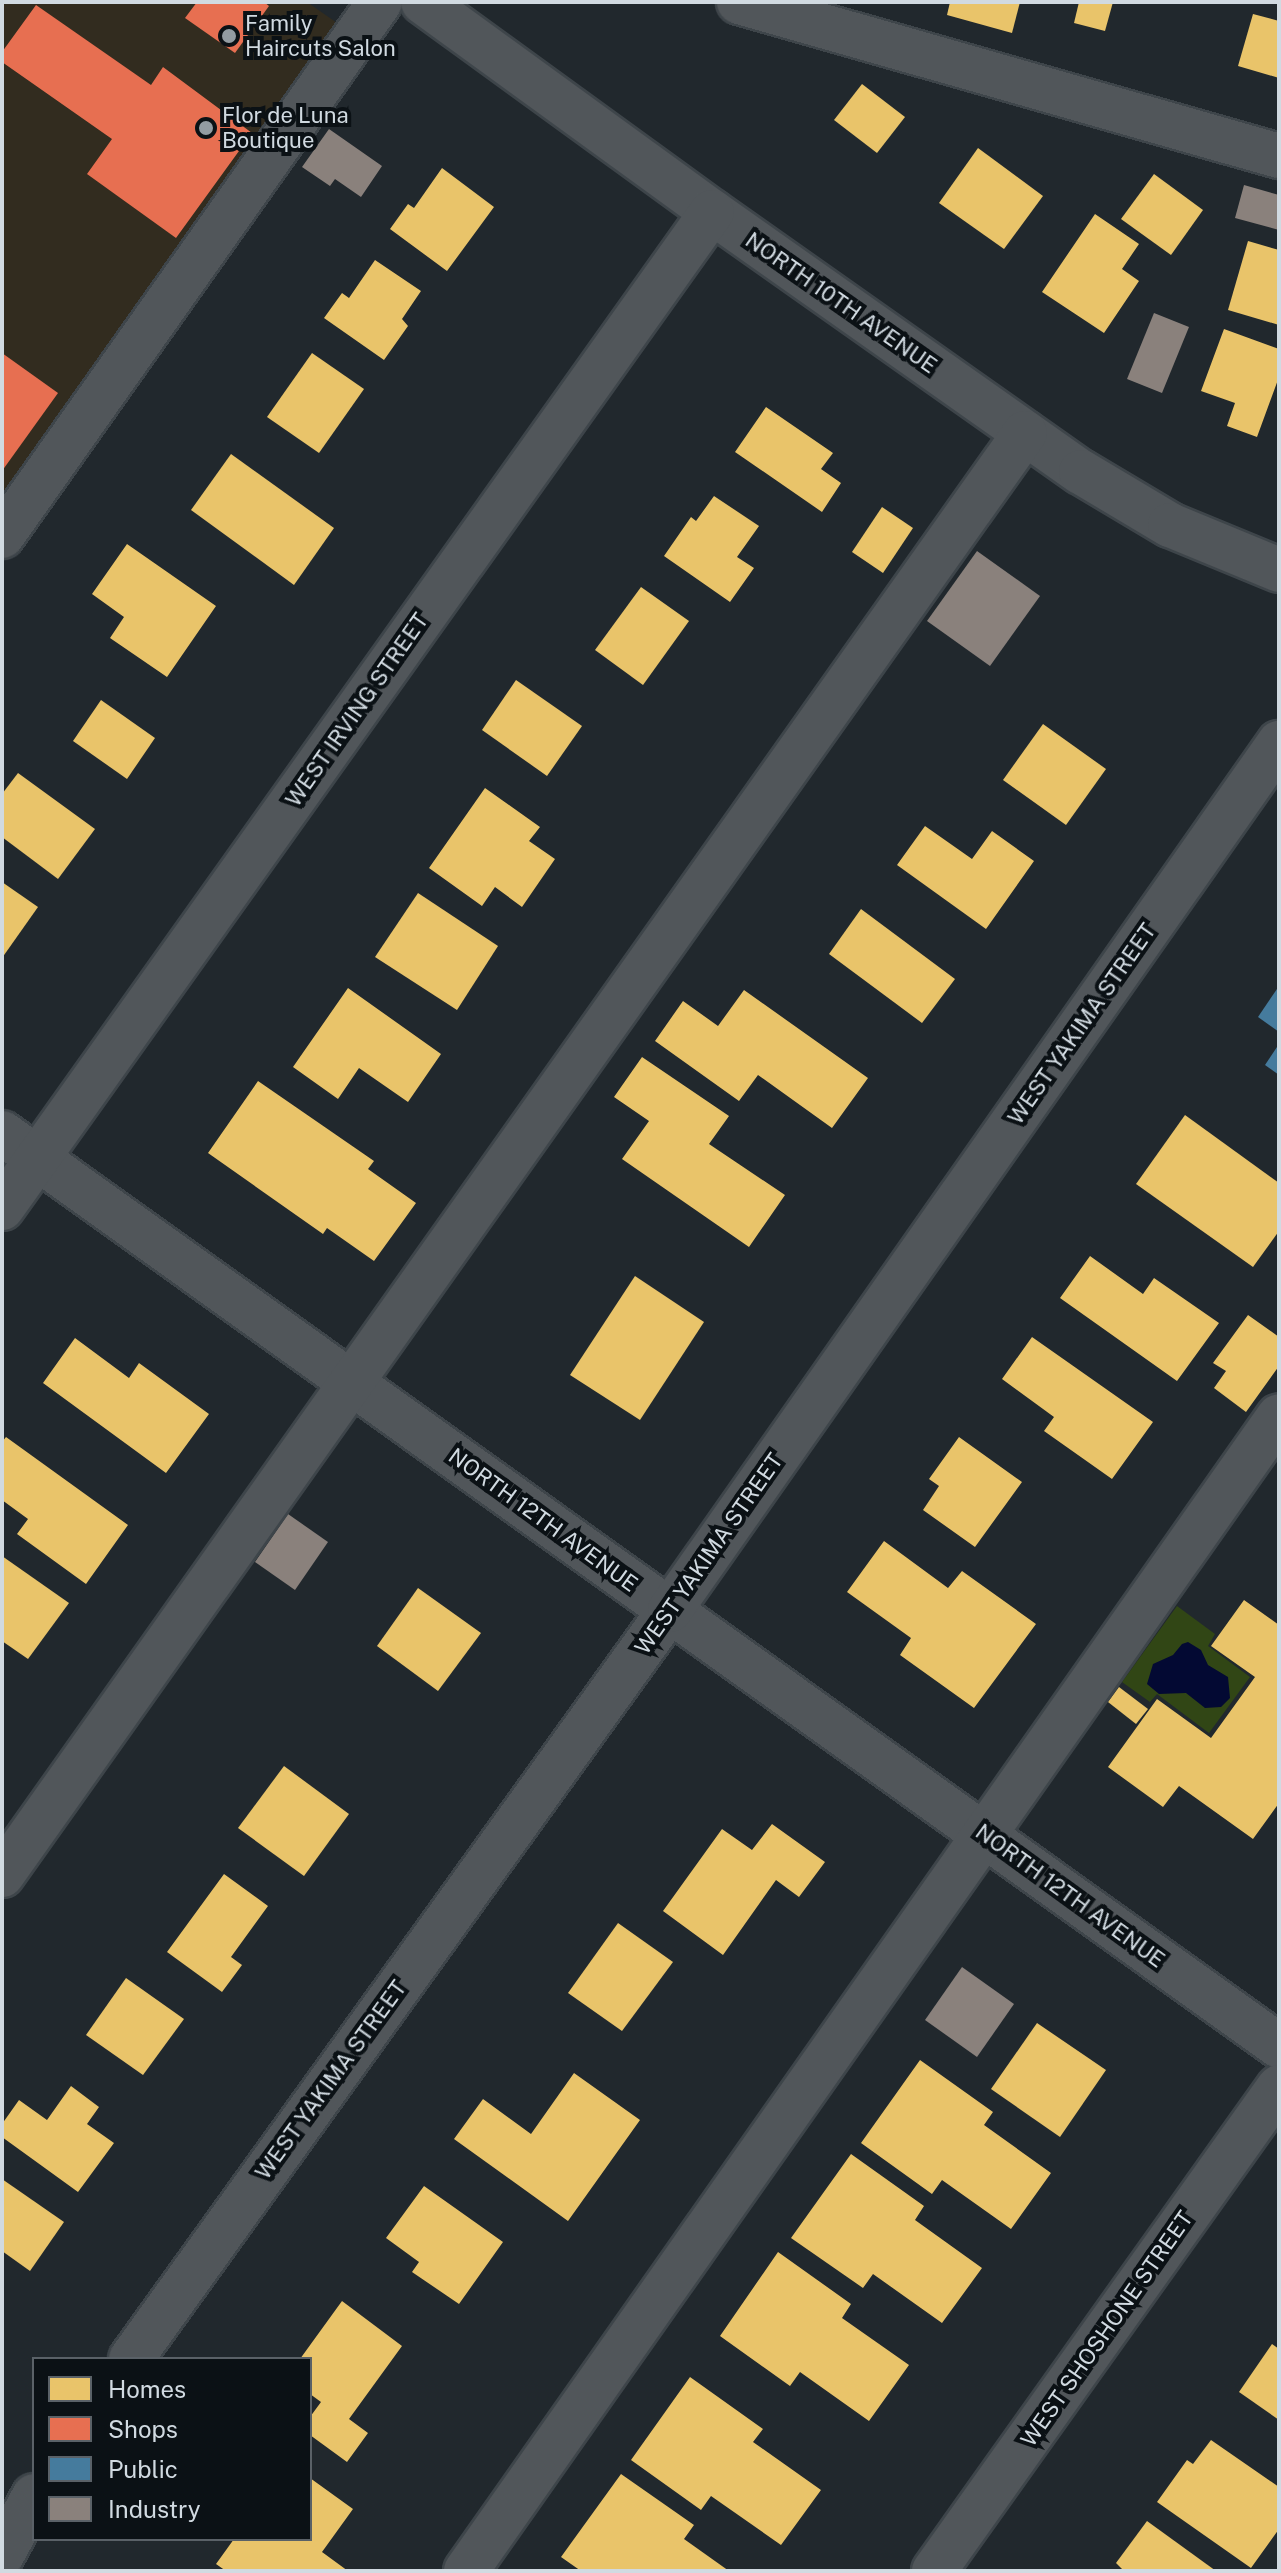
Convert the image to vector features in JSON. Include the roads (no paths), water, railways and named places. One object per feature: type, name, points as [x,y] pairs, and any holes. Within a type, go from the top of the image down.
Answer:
[{"type":"street","points":[[2,536],[380,2]]},
{"type":"street","name":"NORTH 10TH AVENUE","points":[[423,2],[712,212],[1081,472],[1170,525],[1279,570]]},
{"type":"street","points":[[739,2],[1279,156]]},
{"type":"street","name":"WEST IRVING STREET","points":[[2,1208],[712,212]]},
{"type":"street","points":[[2,1875],[1025,433]]},
{"type":"street","name":"WEST YAKIMA STREET","points":[[132,2357],[670,1610],[1279,743]]},
{"type":"street","name":"NORTH 12TH AVENUE","points":[[2,1133],[1279,2046]]},
{"type":"street","points":[[466,2571],[1279,1416]]},
{"type":"street","name":"WEST SHOSHONE STREET","points":[[934,2571],[1279,2087]]},
{"type":"street","points":[[2,2555],[32,2500]]},
{"type":"water","points":[[1188,1642],[1201,1650],[1208,1665],[1228,1677],[1230,1698],[1221,1707],[1205,1708],[1186,1693],[1159,1694],[1147,1684],[1153,1664],[1173,1655],[1182,1644]]},
{"type":"place","name":"Family Haircuts Salon","points":[[229,36]]},
{"type":"place","name":"Flor de Luna Boutique","points":[[206,128]]}]
